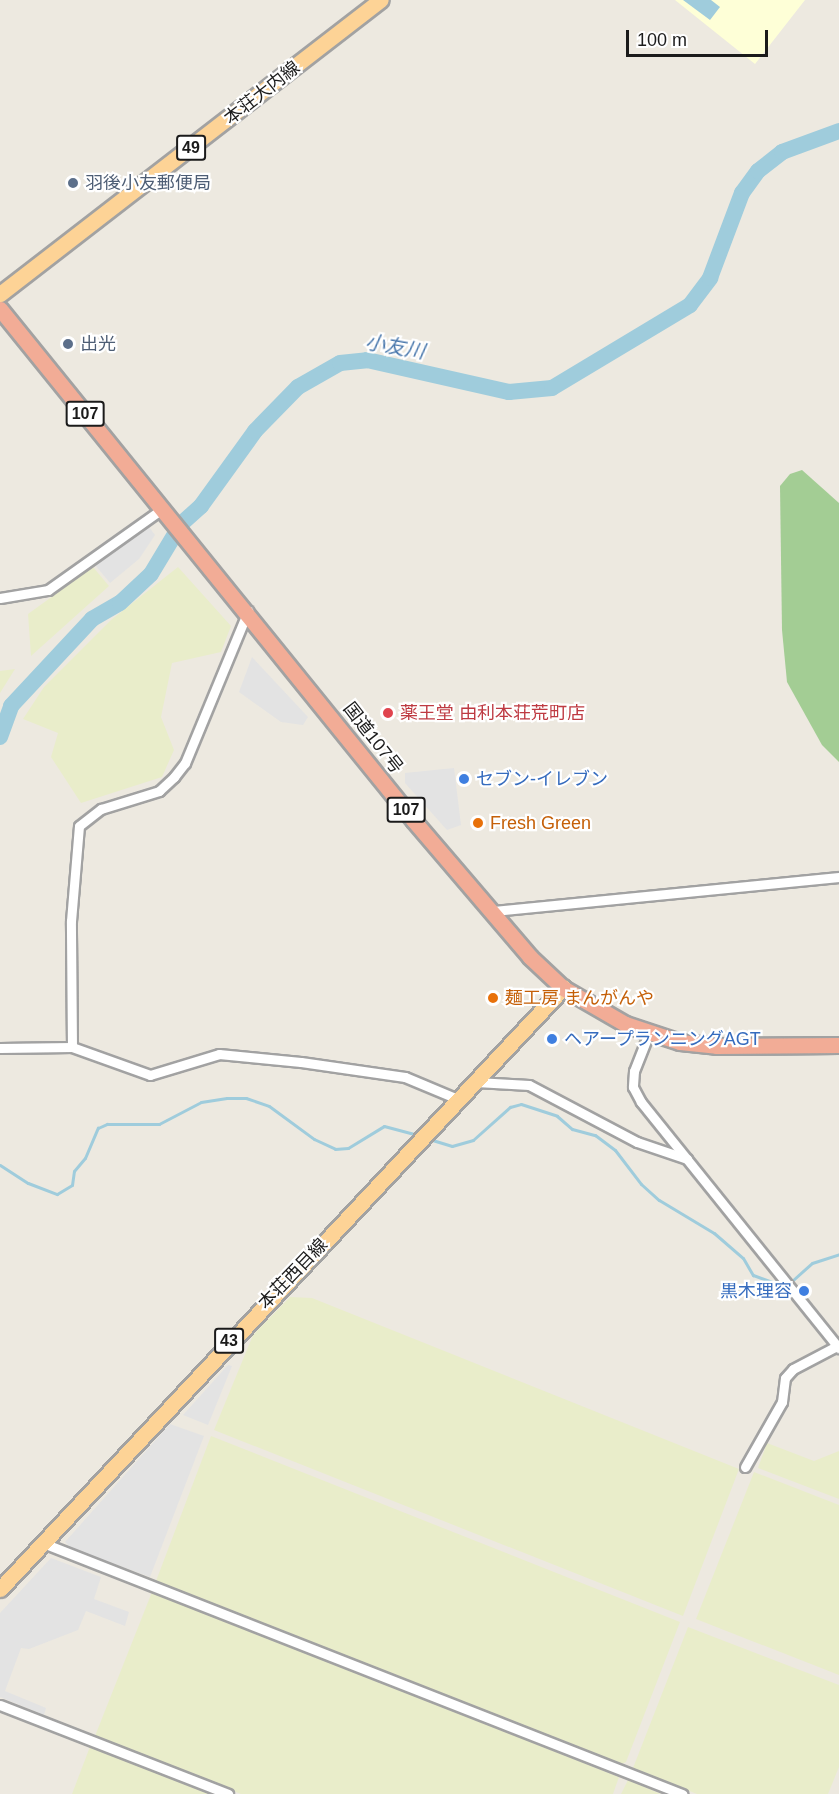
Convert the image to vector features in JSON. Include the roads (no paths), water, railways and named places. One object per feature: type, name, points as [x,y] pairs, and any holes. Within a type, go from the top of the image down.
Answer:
[{"type":"highway","name":"国道107号","points":[[0,309],[166,514],[248,611],[414,821],[562,988],[602,1013],[649,1033],[716,1046],[839,1045]]},
{"type":"main road","name":"本荘大内線","points":[[0,294],[381,0]]},
{"type":"main road","name":"本荘西目線","points":[[0,1589],[282,1284],[425,1138],[562,988]]},
{"type":"street","points":[[0,598],[48,590],[166,514]]},
{"type":"street","points":[[72,1047],[71,921],[79,826],[101,809],[159,791],[174,777],[185,763],[248,611]]},
{"type":"street","points":[[493,911],[839,877]]},
{"type":"street","points":[[649,1033],[634,1071],[633,1087],[687,1159],[838,1347],[793,1369],[785,1378],[782,1402],[745,1467]]},
{"type":"street","points":[[0,1048],[72,1047],[150,1075],[219,1054],[368,1070],[414,1080],[460,1100]]},
{"type":"street","points":[[476,1083],[529,1085],[637,1142],[687,1159]]},
{"type":"street","points":[[43,1543],[682,1794]]},
{"type":"street","points":[[0,1705],[228,1794]]},
{"type":"water","points":[[683,0],[711,0],[720,7],[710,20]]},
{"type":"waterway","name":"小友川","points":[[0,737],[11,706],[92,619],[120,603],[151,574],[181,524],[201,506],[255,431],[298,387],[340,363],[367,360],[509,392],[552,388],[690,305],[710,278],[742,193],[758,171],[782,152],[839,131]]},
{"type":"waterway","points":[[0,1165],[28,1183],[57,1194],[72,1185],[74,1171],[85,1158],[98,1128],[107,1124],[159,1124],[201,1102],[227,1098],[246,1098],[269,1106],[314,1139],[335,1149],[348,1148],[384,1126],[417,1135]]},
{"type":"waterway","points":[[429,1139],[452,1146],[473,1140],[510,1107],[521,1104],[557,1116],[572,1129],[595,1135],[615,1150],[641,1184],[659,1200],[714,1233],[743,1258],[753,1275],[781,1285]]},
{"type":"waterway","points":[[793,1280],[812,1263],[839,1254]]},
{"type":"place","name":"羽後小友郵便局","points":[[73,183]]},
{"type":"place","name":"出光","points":[[68,344]]},
{"type":"place","name":"薬王堂 由利本荘荒町店","points":[[388,713]]},
{"type":"place","name":"セブン-イレブン","points":[[464,779]]},
{"type":"place","name":"Fresh Green","points":[[478,823]]},
{"type":"place","name":"麺工房 まんがんや","points":[[493,998]]},
{"type":"place","name":"ヘアープランニングAGT","points":[[552,1039]]},
{"type":"place","name":"黒木理容","points":[[804,1291]]}]
